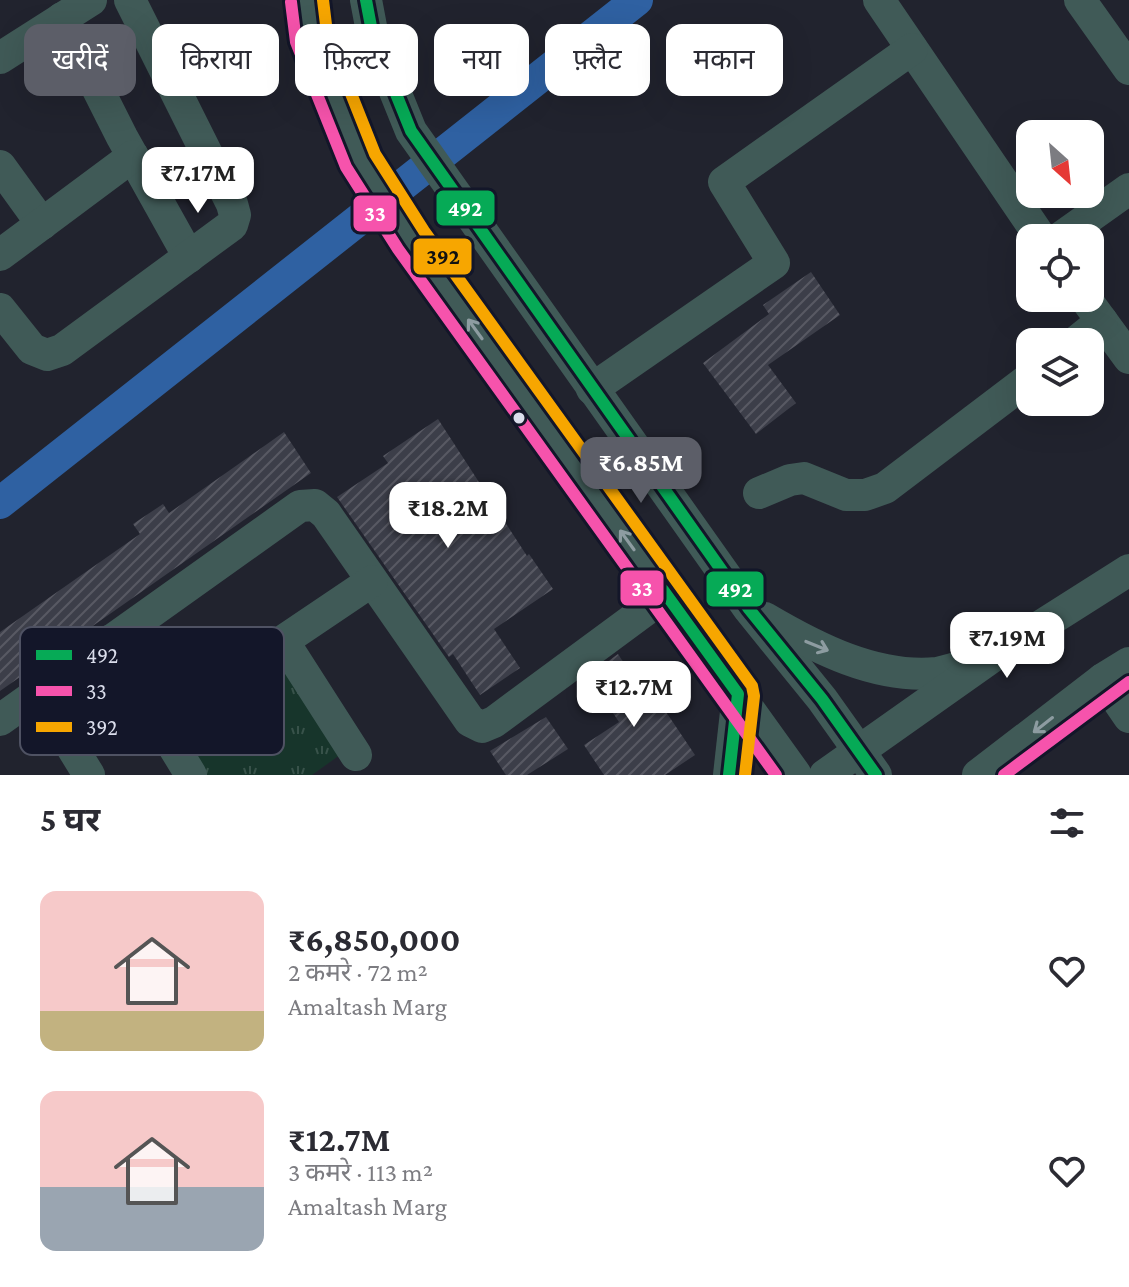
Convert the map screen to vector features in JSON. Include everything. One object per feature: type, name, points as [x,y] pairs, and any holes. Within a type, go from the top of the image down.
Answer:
[{"type":"street","points":[[0,58],[91,0]]},
{"type":"street","points":[[0,309],[32,349],[47,355],[62,350],[232,225],[235,215],[130,0]]},
{"type":"street","points":[[307,0],[311,37],[361,161],[411,240],[796,775]]},
{"type":"street","points":[[366,0],[373,37],[411,131],[749,609],[868,762]]},
{"type":"street","points":[[879,0],[1031,224]]},
{"type":"street","points":[[1080,0],[1129,69]]},
{"type":"street","points":[[62,18],[189,257]]},
{"type":"street","points":[[592,389],[774,263],[724,182],[912,49]]},
{"type":"street","points":[[0,255],[133,156]]},
{"type":"street","points":[[0,166],[42,224]]},
{"type":"street","points":[[1080,224],[1129,189]]},
{"type":"street","points":[[1095,312],[1129,358]]},
{"type":"street","points":[[759,493],[790,480],[804,478],[846,495],[865,495],[885,488],[1016,389]]},
{"type":"street","points":[[129,627],[300,506],[315,505],[326,514],[470,721],[482,727],[494,722],[666,595]]},
{"type":"street","points":[[825,775],[868,762],[992,657],[1129,570]]},
{"type":"street","points":[[284,640],[372,581]]},
{"type":"street","points":[[749,609],[809,644],[881,670],[938,673],[992,657]]},
{"type":"street","points":[[284,643],[356,755]]},
{"type":"street","points":[[978,775],[1116,671],[1129,717]]},
{"type":"street","points":[[729,775],[738,694]]},
{"type":"street","points":[[0,720],[20,705]]},
{"type":"street","points":[[74,755],[84,773]]},
{"type":"street","points":[[179,755],[191,775]]},
{"type":"green space","points":[[284,662],[344,752],[312,775],[202,775],[190,755],[284,755]]},
{"type":"building","points":[[811,272],[840,315],[768,365],[796,403],[756,434],[703,363],[769,314],[763,305]]},
{"type":"building","points":[[438,419],[527,556],[529,554],[553,589],[494,629],[520,668],[480,695],[453,654],[449,657],[337,497],[388,463],[383,456]]},
{"type":"building","points":[[284,432],[311,473],[91,627],[20,627],[20,677],[0,691],[0,632],[140,534],[133,524],[163,504],[169,513]]},
{"type":"building","points":[[618,654],[651,705],[658,700],[695,755],[665,775],[604,775],[584,745],[619,722],[588,676]]},
{"type":"building","points":[[546,717],[568,749],[527,775],[506,775],[490,751]]},
{"type":"waterway","points":[[0,503],[637,0]]},
{"type":"transit line","name":"392","points":[[323,0],[327,33],[375,154],[424,231],[752,686],[754,696],[745,775]]},
{"type":"transit line","name":"492","points":[[366,0],[373,37],[411,131],[749,609],[822,699],[876,775]]},
{"type":"transit line","name":"33","points":[[291,2],[296,42],[346,167],[398,249],[776,775]]},
{"type":"transit line","name":"492","points":[[663,590],[738,694],[729,775]]},
{"type":"transit line","name":"33","points":[[1004,775],[1129,682]]}]
